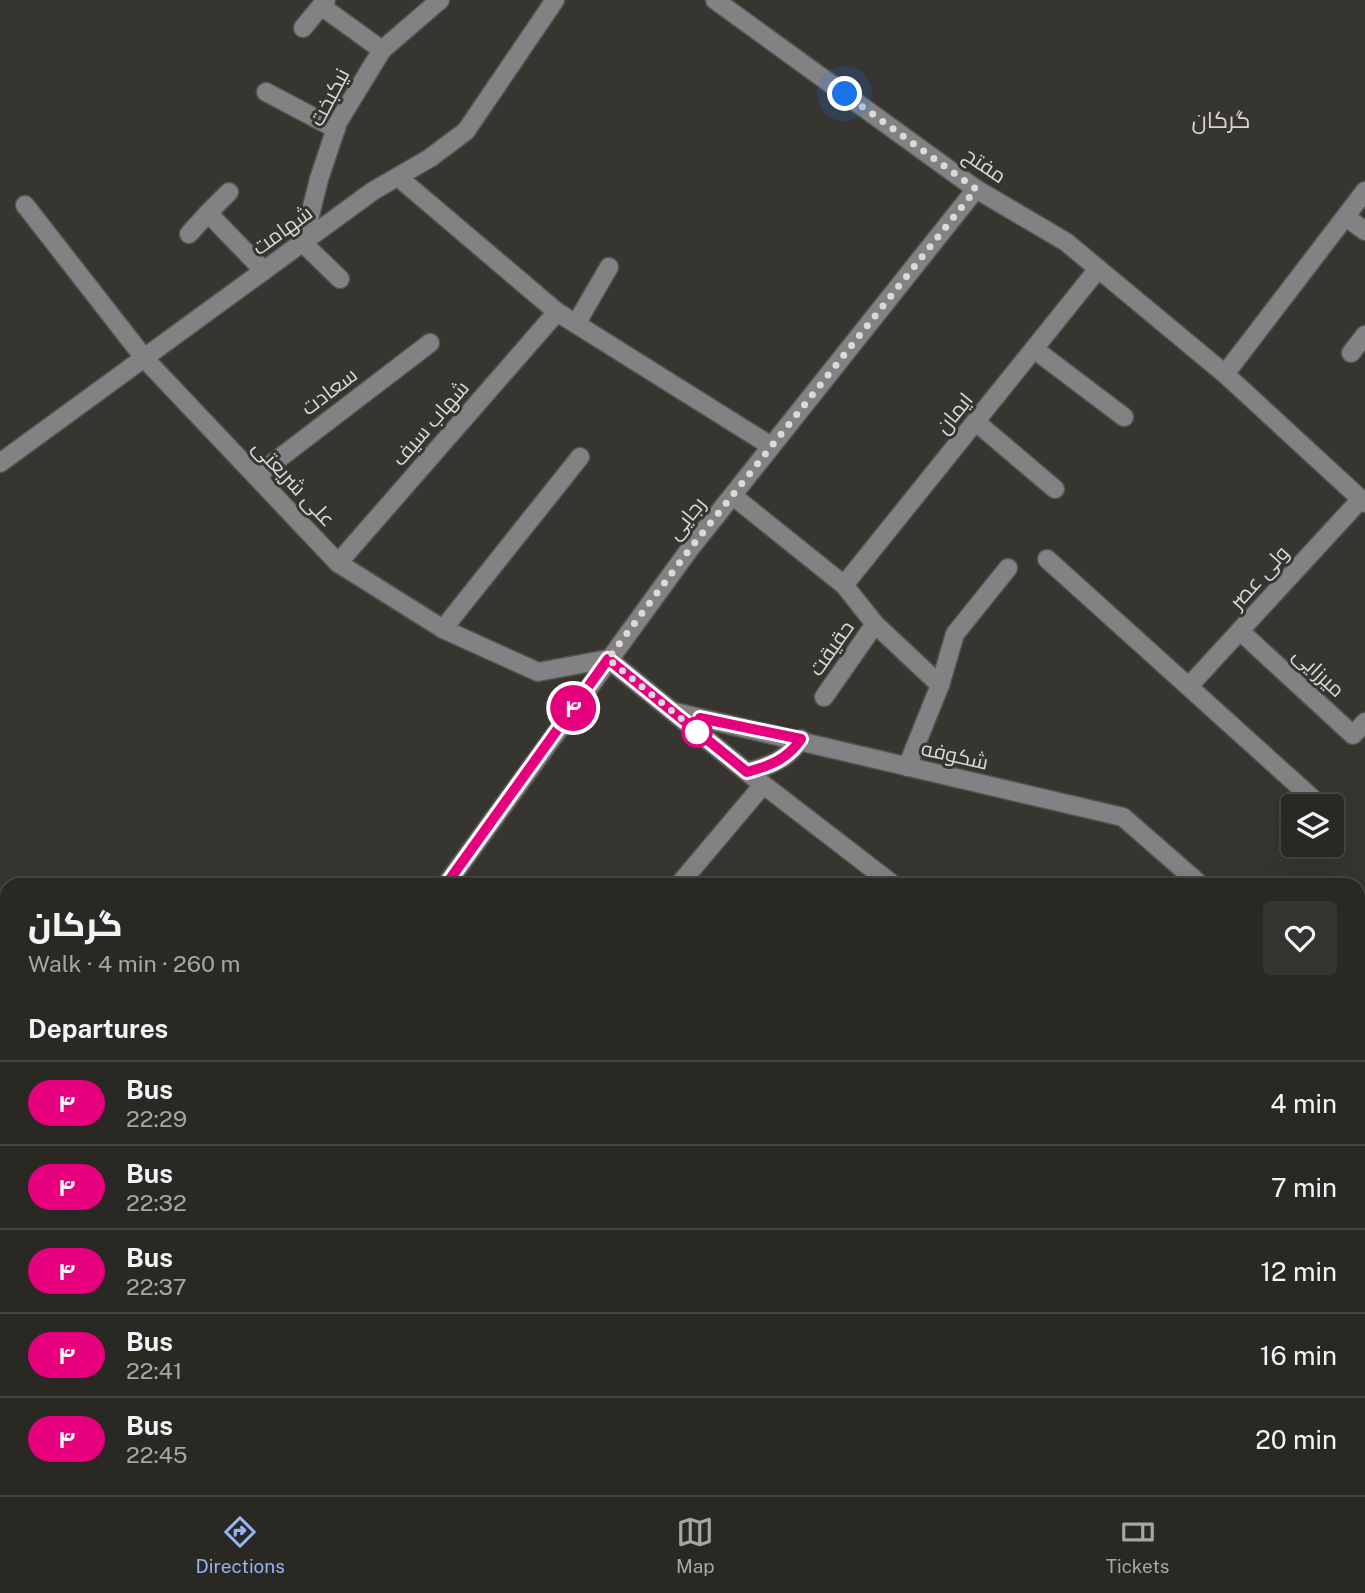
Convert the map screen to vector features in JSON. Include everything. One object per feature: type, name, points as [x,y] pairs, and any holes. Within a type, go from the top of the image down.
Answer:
[{"type":"street","name":"نیکبخت","points":[[303,243],[336,129],[382,50],[440,0]]},
{"type":"street","name":"شهامت","points":[[0,463],[373,191],[466,131],[555,0]]},
{"type":"street","name":"مفتح","points":[[715,0],[976,189],[1066,242],[1225,374],[1363,501]]},
{"type":"street","points":[[303,28],[324,3],[382,50]]},
{"type":"street","points":[[266,92],[336,129]]},
{"type":"street","points":[[398,177],[557,312],[771,446]]},
{"type":"street","name":"رجایی","points":[[450,878],[608,659],[771,446],[976,189]]},
{"type":"street","points":[[1225,374],[1365,191]]},
{"type":"street","points":[[189,234],[229,192]]},
{"type":"street","name":"علی شریعتی","points":[[25,205],[145,359],[338,564],[443,629],[538,672],[608,659]]},
{"type":"street","points":[[208,213],[264,271]]},
{"type":"street","points":[[1346,216],[1365,231]]},
{"type":"street","points":[[303,243],[340,279]]},
{"type":"street","points":[[576,324],[610,267]]},
{"type":"street","name":"ایمان","points":[[844,585],[1098,269]]},
{"type":"street","name":"شهاب سیف","points":[[338,564],[557,312]]},
{"type":"street","points":[[1351,353],[1365,335]]},
{"type":"street","name":"سعادت","points":[[256,476],[429,343]]},
{"type":"street","points":[[1034,349],[1124,417]]},
{"type":"street","points":[[976,422],[1055,489]]},
{"type":"street","points":[[443,629],[580,457]]},
{"type":"street","points":[[733,496],[844,585],[875,624],[940,685]]},
{"type":"street","name":"ولی عصر","points":[[1190,685],[1363,501]]},
{"type":"street","points":[[1047,559],[1308,794]]},
{"type":"street","points":[[906,766],[940,685],[955,634],[1009,568]]},
{"type":"street","name":"حقیقت","points":[[824,697],[875,624]]},
{"type":"street","name":"میرزایی","points":[[1240,631],[1353,735],[1365,722]]},
{"type":"street","points":[[608,659],[874,878]]},
{"type":"street","name":"شکوفه","points":[[675,712],[801,739],[1123,817],[1193,878]]},
{"type":"street","points":[[747,772],[779,761],[793,751],[801,739]]},
{"type":"street","points":[[685,878],[763,785]]},
{"type":"bus line","name":"۴","points":[[451,878],[608,659],[747,772],[779,761],[793,751],[801,739],[700,718]]},
{"type":"district","name":"گرکان","points":[[1221,119]]},
{"type":"route","points":[[697,732],[699,733],[608,659],[689,550],[976,189],[845,94]]}]
